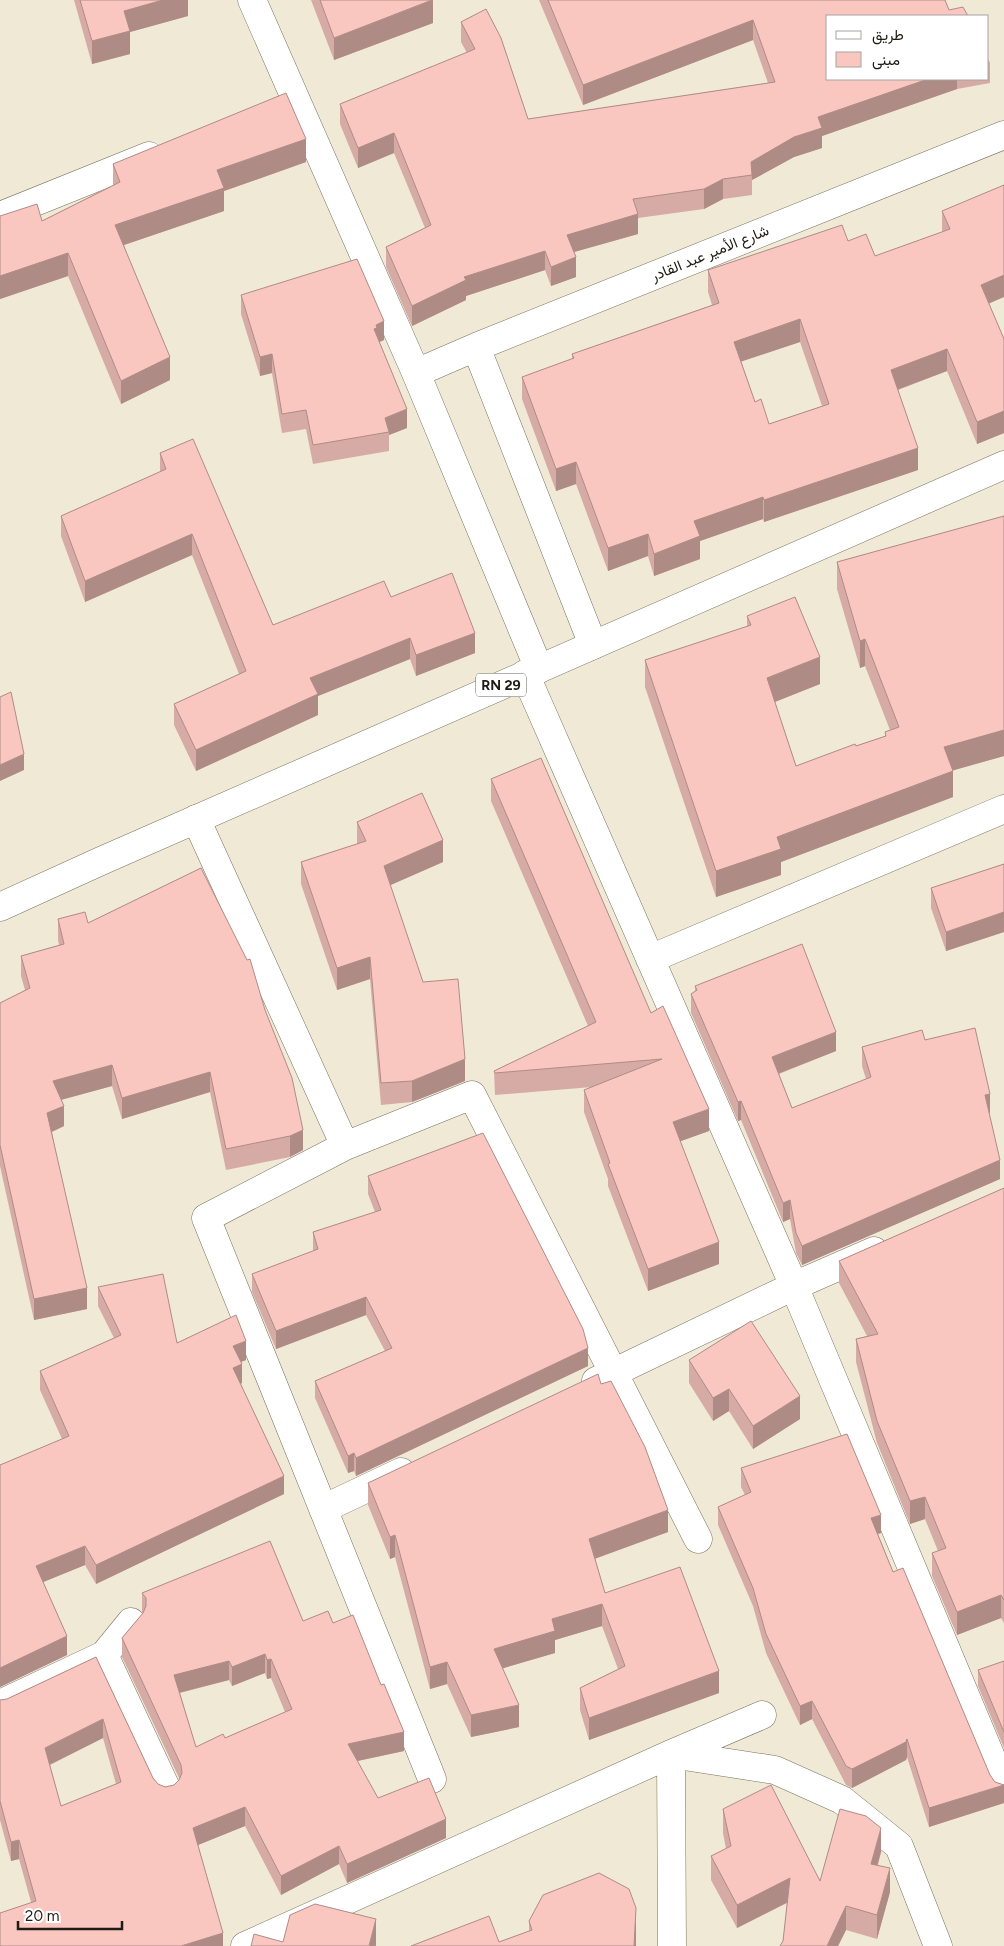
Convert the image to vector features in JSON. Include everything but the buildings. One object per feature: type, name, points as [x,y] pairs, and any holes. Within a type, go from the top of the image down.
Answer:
[{"type":"street","points":[[252,0],[285,100],[416,373],[532,672],[650,959],[794,1286],[1004,1788]]},
{"type":"street","name":"شارع الأمير عبد القادر","points":[[416,373],[476,347],[1004,135]]},
{"type":"street","points":[[0,216],[174,145]]},
{"type":"street","points":[[476,347],[592,645]]},
{"type":"street","name":"RN 29","points":[[0,907],[196,819],[1004,465]]},
{"type":"street","points":[[650,959],[1004,809]]},
{"type":"street","points":[[196,819],[345,1146]]},
{"type":"street","points":[[432,1779],[206,1218],[345,1146],[472,1095],[698,1539]]},
{"type":"street","points":[[569,1394],[794,1286],[895,1242]]},
{"type":"street","points":[[323,1509],[420,1464]]},
{"type":"street","points":[[0,1704],[104,1655],[131,1622]]},
{"type":"street","points":[[104,1655],[167,1790]]},
{"type":"street","points":[[245,1946],[671,1754],[762,1715]]},
{"type":"street","points":[[671,1754],[672,1946]]},
{"type":"street","points":[[671,1754],[775,1770],[842,1800],[899,1846],[938,1946]]}]
